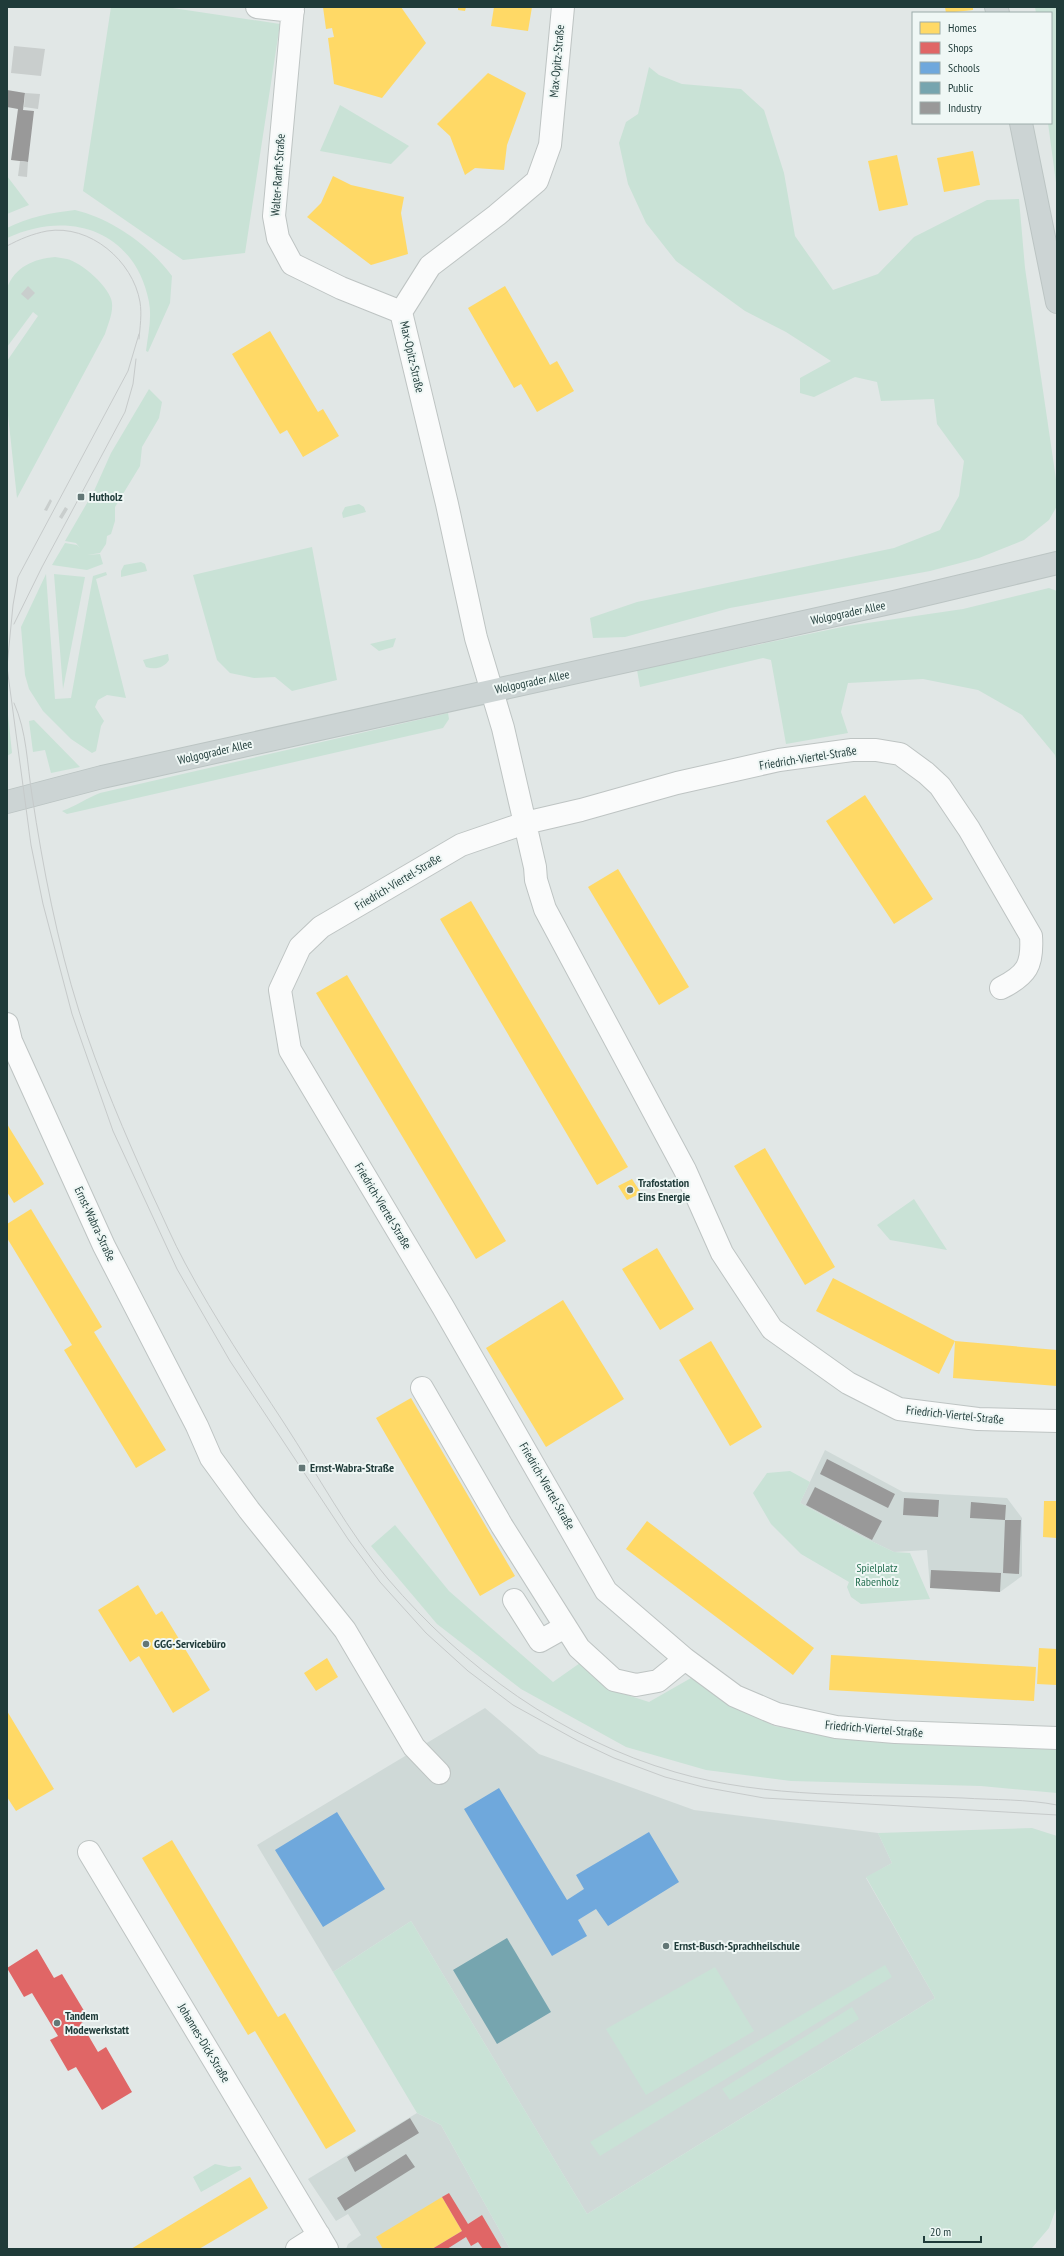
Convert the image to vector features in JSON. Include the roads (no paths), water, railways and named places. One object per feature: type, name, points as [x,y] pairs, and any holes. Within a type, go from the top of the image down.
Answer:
[{"type":"main road","points":[[1021,124],[1057,302]]},
{"type":"main road","name":"Wolgograder Allee","points":[[7,802],[102,777],[894,602],[1057,563]]},
{"type":"street","name":"Walter-Ranft-Straße","points":[[257,7],[293,9],[274,216],[278,238],[292,264],[341,288],[401,312]]},
{"type":"street","name":"Max-Opitz-Straße","points":[[493,690],[476,638],[447,504],[401,312],[430,266],[497,215],[537,180],[550,145],[563,7]]},
{"type":"street","name":"Friedrich-Viertel-Straße","points":[[493,690],[536,867],[536,880],[545,909],[685,1170],[722,1253],[772,1330],[848,1383],[899,1409],[978,1419],[1053,1420]]},
{"type":"street","name":"Friedrich-Viertel-Straße","points":[[1002,988],[1016,981],[1030,965],[1032,952],[1031,936],[969,829],[940,786],[926,773],[900,754],[876,750],[852,750],[779,760],[677,783],[582,810],[525,823],[461,845],[321,928],[300,947],[280,990],[290,1050],[443,1307],[606,1591],[685,1659],[735,1696],[777,1714],[836,1727],[896,1732],[1057,1738]]},
{"type":"street","name":"Ernst-Wabra-Straße","points":[[7,1024],[11,1041],[104,1246],[197,1426],[211,1458],[249,1510],[345,1630],[414,1747],[439,1773]]},
{"type":"street","points":[[422,1388],[502,1526],[579,1648],[614,1680],[636,1685],[658,1681],[685,1659]]},
{"type":"street","points":[[514,1600],[540,1641],[565,1627]]},
{"type":"street","name":"Johannes-Dick-Straße","points":[[90,1852],[323,2242],[297,2249]]},
{"type":"tram line","points":[[7,246],[36,234],[47,231],[63,230],[79,233],[107,248],[129,273],[136,287],[141,307],[139,339]]},
{"type":"tram line","points":[[139,334],[128,371],[18,577],[13,605],[7,667],[31,845],[43,904],[72,1014],[113,1131],[177,1269],[230,1361],[348,1539],[380,1582],[426,1633],[468,1671],[513,1705],[578,1741],[614,1758],[665,1777],[703,1787],[764,1798],[1057,1815]]},
{"type":"tram line","points":[[14,624],[42,567],[125,412],[133,384],[136,359]]},
{"type":"tram line","points":[[14,703],[22,725],[36,822],[51,904],[71,985],[104,1081],[142,1171],[168,1229],[196,1284],[233,1344],[334,1503],[373,1561],[418,1611],[449,1642],[482,1670],[555,1720],[593,1740],[633,1758],[675,1772],[710,1781],[782,1791],[818,1794],[1010,1800],[1057,1805]]},
{"type":"place","name":"Hutholz","points":[[81,497]]},
{"type":"place","name":"Trafostation Eins Energie","points":[[630,1190]]},
{"type":"place","name":"Ernst-Wabra-Straße","points":[[302,1468]]},
{"type":"place","name":"GGG-Servicebüro","points":[[146,1644]]},
{"type":"place","name":"Ernst-Busch-Sprachheilschule","points":[[666,1946]]},
{"type":"place","name":"Tandem Modewerkstatt","points":[[57,2023]]},
{"type":"park label","name":"Spielplatz Rabenholz","points":[[877,1575]]}]
